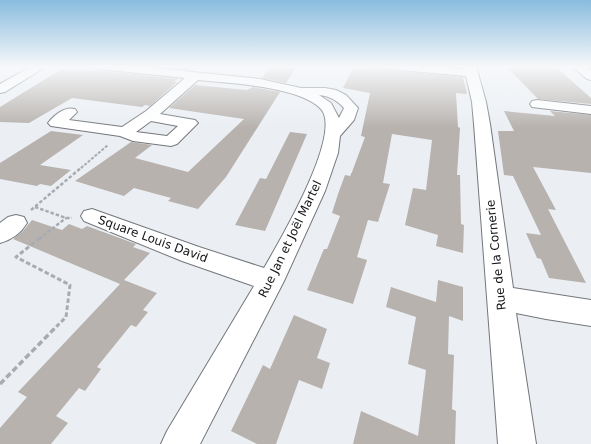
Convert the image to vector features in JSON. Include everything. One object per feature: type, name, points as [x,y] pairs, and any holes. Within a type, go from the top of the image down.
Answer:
[{"type":"street","points":[[124,132],[130,129],[182,87]]},
{"type":"street","name":"Rue Jan et Joël Martel","points":[[180,444],[271,281],[309,205],[330,152],[333,123],[330,112],[315,99],[282,87]]},
{"type":"street","name":"Rue de la Cornerie","points":[[475,87],[479,102],[482,124],[517,444]]},
{"type":"street","points":[[537,104],[591,110]]},
{"type":"street","points":[[70,112],[56,123],[124,132],[133,136],[170,141],[190,123],[146,116]]},
{"type":"street","name":"Square Louis David","points":[[92,216],[191,254],[271,281]]},
{"type":"street","points":[[501,298],[546,307],[591,313]]},
{"type":"path","points":[[8,229],[124,132]]},
{"type":"path","name":"Square Louis David","points":[[34,207],[66,218],[92,216]]},
{"type":"path","points":[[0,384],[66,317],[70,285],[16,257],[66,218]]},
{"type":"building","points":[[33,87],[172,87],[150,106],[145,105],[142,107],[72,98],[29,123],[0,122],[0,107]]},
{"type":"building","points":[[193,87],[213,87],[247,90],[253,87],[280,92],[226,177],[198,209],[168,201],[171,198],[134,188],[124,196],[75,181],[131,142],[152,145],[135,158],[188,172],[244,119],[169,108]]},
{"type":"building","points":[[344,87],[465,87],[467,94],[456,93],[458,127],[460,128],[457,175],[460,175],[461,224],[464,225],[463,253],[436,246],[438,235],[405,225],[413,188],[426,190],[432,140],[392,134],[383,183],[390,184],[378,222],[368,220],[357,257],[367,260],[353,304],[307,290],[324,249],[327,249],[340,216],[332,213],[345,175],[350,176],[365,137],[361,136],[370,93],[343,88]]},
{"type":"building","points":[[526,87],[578,87],[591,98],[591,104],[538,99]]},
{"type":"building","points":[[504,111],[555,116],[550,111],[591,115],[591,173],[533,167],[556,210],[548,209],[586,283],[549,278],[541,259],[537,258],[526,233],[541,235],[513,176],[504,175],[498,131],[514,131]]},
{"type":"building","points":[[51,131],[83,135],[40,165],[71,170],[51,186],[40,184],[37,186],[0,179],[0,163]]},
{"type":"building","points":[[290,132],[307,134],[265,231],[235,225],[260,178],[266,179]]},
{"type":"building","points":[[32,220],[62,230],[69,224],[82,229],[87,226],[136,244],[133,247],[150,253],[124,280],[157,293],[143,310],[148,312],[136,327],[131,325],[97,367],[101,369],[85,391],[79,388],[56,416],[68,423],[51,444],[0,444],[0,428],[27,397],[18,392],[120,284],[13,239],[23,231]]},
{"type":"building","points":[[438,280],[463,287],[463,321],[449,316],[448,354],[454,355],[452,409],[456,411],[455,444],[353,444],[361,411],[418,436],[426,370],[408,364],[416,317],[386,307],[391,287],[436,302]]},
{"type":"building","points":[[294,315],[327,329],[317,358],[330,363],[322,389],[299,380],[276,444],[257,444],[231,431],[263,365],[270,369]]}]
